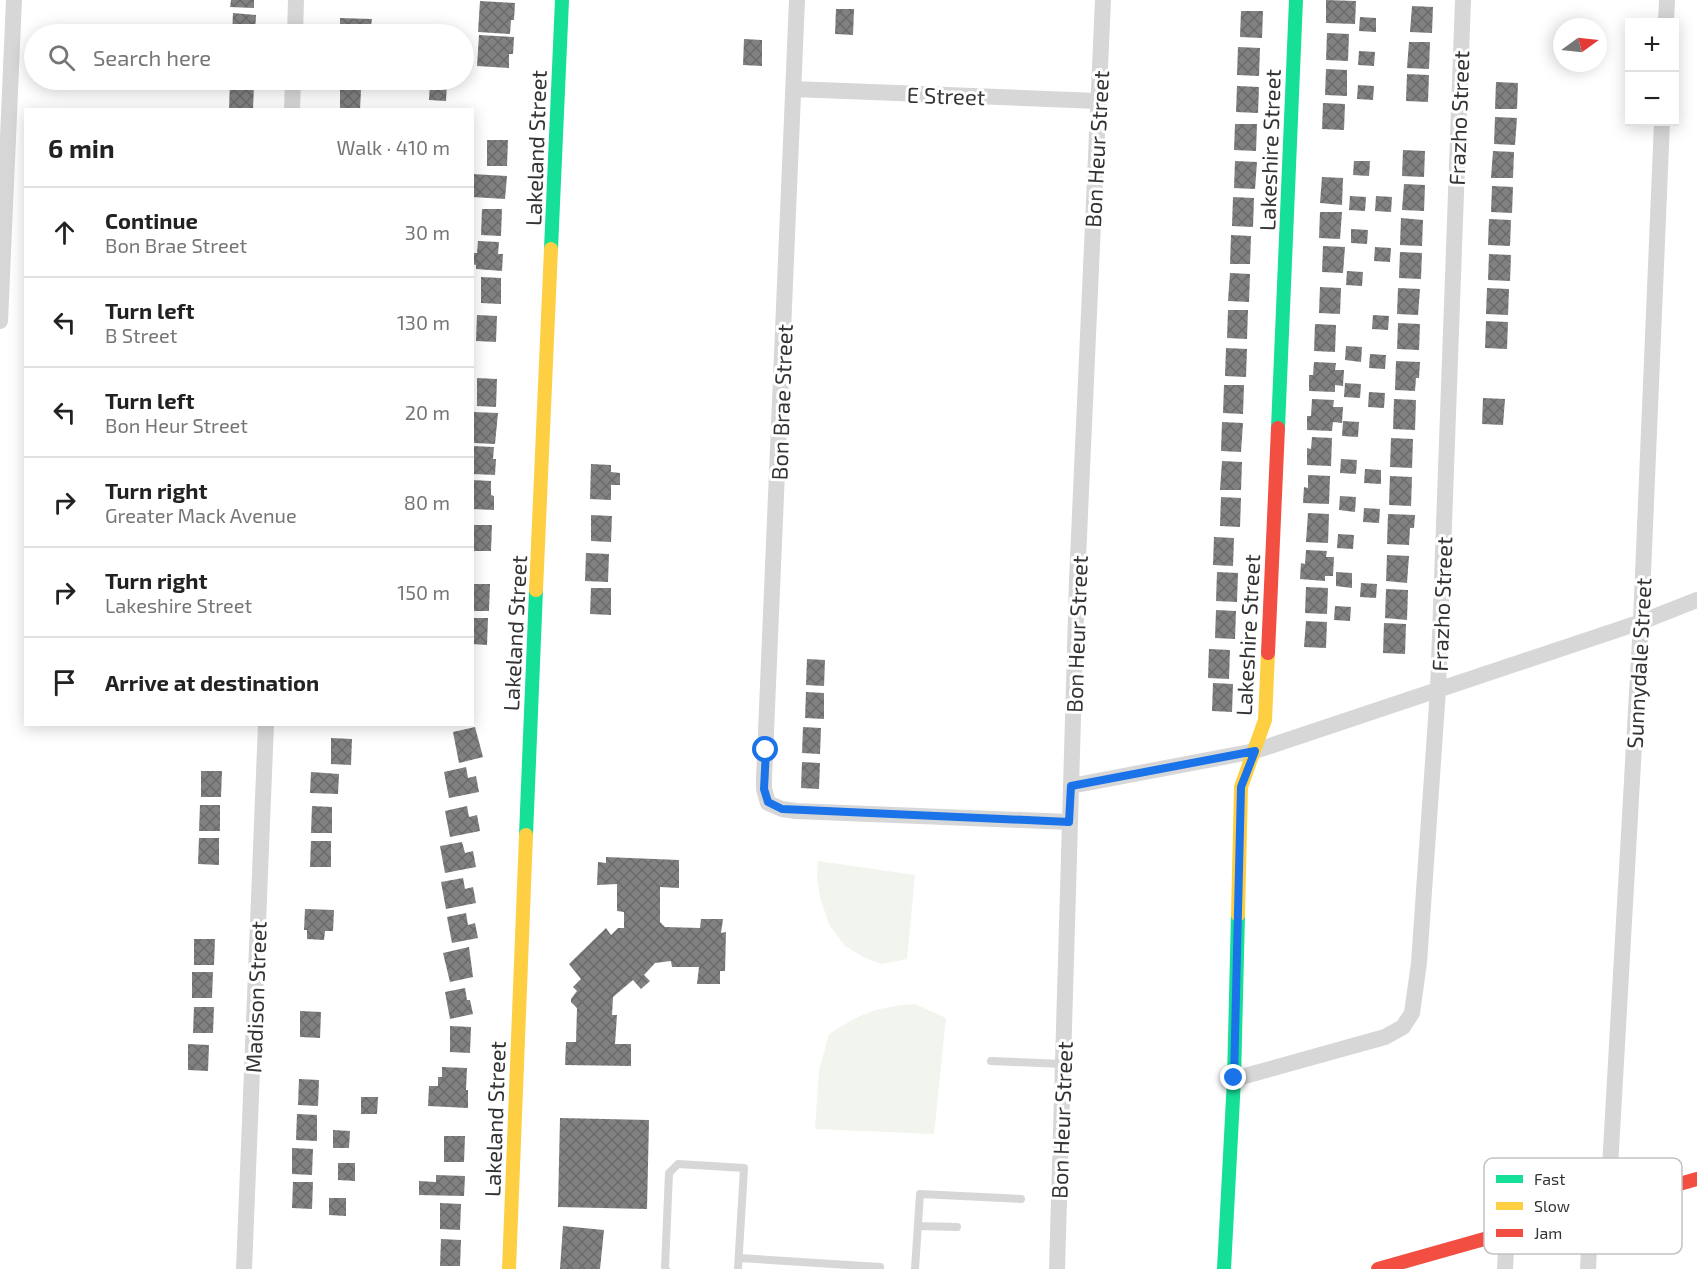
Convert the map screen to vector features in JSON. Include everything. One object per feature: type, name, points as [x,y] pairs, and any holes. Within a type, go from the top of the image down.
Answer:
[{"type":"street","points":[[0,321],[14,0]]},
{"type":"street","points":[[295,24],[296,0]]},
{"type":"street","name":"Lakeland Street","points":[[509,1269],[562,0]]},
{"type":"street","name":"Bon Brae Street","points":[[797,0],[764,789],[768,802],[782,809],[796,811],[1069,822]]},
{"type":"street","name":"Bon Heur Street","points":[[1057,1269],[1077,581],[1103,0]]},
{"type":"street","name":"Lakeshire Street","points":[[1224,1269],[1234,1078],[1241,787],[1265,720],[1296,0]]},
{"type":"street","name":"Frazho Street","points":[[1234,1078],[1385,1037],[1402,1027],[1412,1013],[1419,963],[1438,690],[1463,0]]},
{"type":"street","points":[[1666,18],[1667,0]]},
{"type":"street","name":"E Street","points":[[794,89],[1098,101]]},
{"type":"street","points":[[292,108],[293,90]]},
{"type":"street","name":"Sunnydale Street","points":[[1611,1158],[1641,622],[1662,126]]},
{"type":"street","points":[[1071,786],[1255,751],[1641,622],[1697,600]]},
{"type":"street","name":"Madison Street","points":[[244,1269],[266,726]]},
{"type":"street","points":[[1682,1183],[1697,1179]]},
{"type":"street","points":[[1378,1269],[1484,1239]]},
{"type":"street","points":[[1505,1269],[1506,1254]]},
{"type":"street","points":[[1588,1269],[1589,1254]]},
{"type":"lane","points":[[990,1061],[1063,1064]]},
{"type":"lane","points":[[666,1269],[669,1173],[678,1164],[744,1168],[738,1269]]},
{"type":"lane","points":[[915,1269],[920,1194],[1021,1199]]},
{"type":"lane","points":[[918,1226],[957,1227]]},
{"type":"lane","points":[[739,1258],[801,1265],[880,1267],[880,1269]]},
{"type":"shaded area","points":[[818,861],[915,875],[907,959],[882,964],[865,958],[845,946],[830,926],[820,898],[817,879]]},
{"type":"shaded area","points":[[915,1004],[946,1018],[934,1134],[815,1129],[819,1071],[829,1034],[870,1012]]},
{"type":"building","points":[[231,0],[254,0],[254,8],[230,7]]},
{"type":"building","points":[[1326,0],[1356,1],[1355,24],[1326,23]]},
{"type":"building","points":[[480,1],[515,3],[510,34],[478,32]]},
{"type":"building","points":[[1412,6],[1433,7],[1432,33],[1410,32]]},
{"type":"building","points":[[836,9],[854,9],[853,35],[835,34]]},
{"type":"building","points":[[1241,11],[1263,11],[1262,38],[1240,37]]},
{"type":"building","points":[[233,13],[256,15],[256,24],[232,24]]},
{"type":"building","points":[[1360,17],[1376,18],[1376,32],[1359,31]]},
{"type":"building","points":[[340,18],[372,19],[371,24],[340,24]]},
{"type":"building","points":[[1327,33],[1349,34],[1348,61],[1326,60]]},
{"type":"building","points":[[479,35],[514,37],[513,54],[509,54],[509,68],[477,66]]},
{"type":"building","points":[[744,39],[762,40],[762,66],[743,65]]},
{"type":"building","points":[[1409,42],[1430,42],[1429,69],[1407,68]]},
{"type":"building","points":[[1238,47],[1260,48],[1259,76],[1237,75]]},
{"type":"building","points":[[1359,51],[1375,52],[1374,66],[1358,65]]},
{"type":"building","points":[[1326,69],[1347,70],[1347,96],[1325,95]]},
{"type":"building","points":[[1407,74],[1429,75],[1428,102],[1406,101]]},
{"type":"building","points":[[1496,82],[1518,83],[1517,109],[1495,109]]},
{"type":"building","points":[[1358,85],[1374,86],[1373,100],[1357,99]]},
{"type":"building","points":[[1237,86],[1259,87],[1258,113],[1236,112]]},
{"type":"building","points":[[230,90],[254,90],[253,108],[229,108]]},
{"type":"building","points":[[340,90],[361,90],[360,108],[340,108]]},
{"type":"building","points":[[430,90],[447,90],[446,101],[429,100]]},
{"type":"building","points":[[1323,103],[1345,104],[1344,130],[1322,129]]},
{"type":"building","points":[[1495,117],[1517,118],[1515,145],[1494,144]]},
{"type":"building","points":[[1235,124],[1257,124],[1256,151],[1234,150]]},
{"type":"building","points":[[487,140],[508,140],[507,166],[487,166]]},
{"type":"building","points":[[1403,150],[1425,151],[1424,177],[1402,176]]},
{"type":"building","points":[[1493,151],[1514,152],[1513,178],[1491,178]]},
{"type":"building","points":[[1235,161],[1257,162],[1255,189],[1234,188]]},
{"type":"building","points":[[1354,161],[1370,161],[1369,176],[1353,175]]},
{"type":"building","points":[[474,174],[507,176],[505,199],[474,197]]},
{"type":"building","points":[[1322,177],[1343,178],[1342,205],[1320,203]]},
{"type":"building","points":[[1404,184],[1425,185],[1424,211],[1402,210]]},
{"type":"building","points":[[1492,186],[1513,187],[1512,213],[1491,212]]},
{"type":"building","points":[[1350,196],[1366,197],[1365,211],[1349,210]]},
{"type":"building","points":[[1376,196],[1392,197],[1391,212],[1375,211]]},
{"type":"building","points":[[1233,197],[1254,198],[1253,227],[1232,226]]},
{"type":"building","points":[[482,209],[502,209],[501,236],[481,235]]},
{"type":"building","points":[[1320,212],[1342,212],[1340,239],[1319,238]]},
{"type":"building","points":[[1401,218],[1423,220],[1422,246],[1400,245]]},
{"type":"building","points":[[1489,219],[1511,220],[1510,246],[1488,245]]},
{"type":"building","points":[[1351,229],[1368,230],[1367,244],[1351,243]]},
{"type":"building","points":[[1231,235],[1251,236],[1250,264],[1230,264]]},
{"type":"building","points":[[478,241],[499,242],[498,254],[503,254],[502,271],[476,269],[474,253],[477,253]]},
{"type":"building","points":[[1323,246],[1345,247],[1343,273],[1322,272]]},
{"type":"building","points":[[1375,247],[1391,248],[1390,262],[1374,261]]},
{"type":"building","points":[[1400,252],[1422,253],[1421,279],[1399,278]]},
{"type":"building","points":[[1489,254],[1511,255],[1510,281],[1488,280]]},
{"type":"building","points":[[1347,271],[1363,272],[1362,286],[1346,285]]},
{"type":"building","points":[[1230,273],[1250,274],[1249,302],[1228,301]]},
{"type":"building","points":[[481,277],[501,278],[501,304],[481,303]]},
{"type":"building","points":[[1320,287],[1341,288],[1340,314],[1319,313]]},
{"type":"building","points":[[1398,288],[1420,289],[1418,315],[1397,314]]},
{"type":"building","points":[[1487,288],[1509,289],[1508,315],[1486,314]]},
{"type":"building","points":[[1228,310],[1248,310],[1247,339],[1227,338]]},
{"type":"building","points":[[477,315],[497,316],[496,342],[476,341]]},
{"type":"building","points":[[1373,315],[1389,316],[1388,330],[1372,329]]},
{"type":"building","points":[[1486,321],[1508,322],[1507,349],[1485,348]]},
{"type":"building","points":[[1398,323],[1420,324],[1419,350],[1397,349]]},
{"type":"building","points":[[1315,324],[1336,325],[1335,352],[1314,351]]},
{"type":"building","points":[[1346,346],[1362,347],[1361,362],[1345,360]]},
{"type":"building","points":[[1226,348],[1247,349],[1246,377],[1225,376]]},
{"type":"building","points":[[1370,354],[1386,355],[1385,369],[1369,368]]},
{"type":"building","points":[[1396,361],[1420,362],[1415,391],[1395,390]]},
{"type":"building","points":[[1314,362],[1336,363],[1335,370],[1344,370],[1343,386],[1335,385],[1335,392],[1309,391],[1309,375],[1313,375]]},
{"type":"building","points":[[477,378],[497,379],[496,407],[477,406]]},
{"type":"building","points":[[1345,383],[1361,384],[1360,398],[1344,397]]},
{"type":"building","points":[[1224,385],[1244,385],[1243,414],[1223,413]]},
{"type":"building","points":[[1369,392],[1385,393],[1384,408],[1368,407]]},
{"type":"building","points":[[1483,398],[1505,399],[1503,425],[1482,424]]},
{"type":"building","points":[[1312,399],[1334,400],[1333,407],[1343,407],[1342,423],[1333,422],[1332,431],[1307,430],[1307,416],[1311,416]]},
{"type":"building","points":[[1394,399],[1416,400],[1415,430],[1393,429]]},
{"type":"building","points":[[474,412],[498,413],[495,444],[474,443]]},
{"type":"building","points":[[1343,421],[1359,422],[1358,437],[1342,436]]},
{"type":"building","points":[[1222,422],[1243,423],[1241,452],[1221,451]]},
{"type":"building","points":[[1312,437],[1332,438],[1331,466],[1307,465],[1307,448],[1311,449]]},
{"type":"building","points":[[1391,438],[1413,439],[1412,468],[1390,467]]},
{"type":"building","points":[[474,446],[494,447],[495,475],[474,474]]},
{"type":"building","points":[[1341,459],[1357,460],[1356,474],[1340,473]]},
{"type":"building","points":[[1222,461],[1242,462],[1241,490],[1220,490]]},
{"type":"building","points":[[591,464],[611,465],[611,472],[620,473],[620,485],[611,485],[611,500],[590,499]]},
{"type":"building","points":[[1365,469],[1381,470],[1381,484],[1364,483]]},
{"type":"building","points":[[1308,475],[1330,476],[1329,504],[1303,503],[1304,487],[1308,488]]},
{"type":"building","points":[[1390,476],[1412,477],[1411,506],[1389,505]]},
{"type":"building","points":[[474,480],[491,481],[494,510],[474,509]]},
{"type":"building","points":[[1340,496],[1356,497],[1355,512],[1339,510]]},
{"type":"building","points":[[1221,497],[1241,498],[1240,527],[1220,526]]},
{"type":"building","points":[[1364,508],[1380,509],[1379,523],[1363,522]]},
{"type":"building","points":[[1308,513],[1329,514],[1328,543],[1306,542]]},
{"type":"building","points":[[1388,514],[1415,515],[1414,528],[1410,528],[1409,545],[1387,544]]},
{"type":"building","points":[[591,515],[612,516],[611,542],[591,541]]},
{"type":"building","points":[[474,525],[492,525],[491,551],[474,551]]},
{"type":"building","points":[[1338,534],[1354,535],[1353,549],[1337,548]]},
{"type":"building","points":[[1214,537],[1234,538],[1233,566],[1213,565]]},
{"type":"building","points":[[1306,550],[1327,551],[1326,557],[1334,557],[1333,576],[1325,576],[1325,581],[1300,579],[1301,563],[1305,564]]},
{"type":"building","points":[[586,553],[609,554],[608,582],[585,581]]},
{"type":"building","points":[[1387,555],[1409,556],[1407,583],[1386,581]]},
{"type":"building","points":[[1217,572],[1238,573],[1237,602],[1216,601]]},
{"type":"building","points":[[1336,572],[1352,573],[1352,588],[1336,586]]},
{"type":"building","points":[[1361,583],[1377,584],[1376,598],[1360,597]]},
{"type":"building","points":[[474,584],[490,584],[489,611],[474,611]]},
{"type":"building","points":[[1306,587],[1328,588],[1327,614],[1305,613]]},
{"type":"building","points":[[591,588],[611,588],[611,615],[590,614]]},
{"type":"building","points":[[1386,589],[1408,590],[1407,620],[1385,618]]},
{"type":"building","points":[[1335,606],[1351,607],[1350,621],[1334,620]]},
{"type":"building","points":[[1216,610],[1236,611],[1235,639],[1215,638]]},
{"type":"building","points":[[474,618],[488,618],[487,645],[474,644]]},
{"type":"building","points":[[1306,621],[1327,622],[1326,648],[1304,647]]},
{"type":"building","points":[[1384,623],[1406,624],[1405,654],[1383,653]]},
{"type":"building","points":[[1209,649],[1230,650],[1229,679],[1208,678]]},
{"type":"building","points":[[807,659],[825,660],[824,686],[806,685]]},
{"type":"building","points":[[1213,683],[1233,684],[1232,712],[1212,711]]},
{"type":"building","points":[[806,692],[824,693],[824,719],[805,718]]},
{"type":"building","points":[[475,727],[483,757],[459,763],[453,732]]},
{"type":"building","points":[[803,727],[821,728],[820,754],[802,753]]},
{"type":"building","points":[[331,738],[352,739],[351,765],[331,764]]},
{"type":"building","points":[[802,762],[820,763],[819,789],[801,788]]},
{"type":"building","points":[[466,767],[468,778],[476,776],[479,792],[449,798],[444,772]]},
{"type":"building","points":[[201,771],[222,771],[221,797],[201,797]]},
{"type":"building","points":[[311,772],[339,774],[338,794],[310,793]]},
{"type":"building","points":[[200,805],[220,805],[220,831],[199,831]]},
{"type":"building","points":[[312,806],[332,807],[332,833],[311,833]]},
{"type":"building","points":[[467,806],[469,817],[477,815],[480,831],[450,837],[445,811]]},
{"type":"building","points":[[199,838],[219,838],[219,865],[198,864]]},
{"type":"building","points":[[311,841],[331,841],[331,867],[310,867]]},
{"type":"building","points":[[462,842],[465,853],[473,851],[476,867],[445,873],[440,846]]},
{"type":"building","points":[[606,857],[679,860],[679,888],[660,887],[660,922],[665,927],[700,928],[701,919],[723,919],[721,933],[726,932],[725,971],[720,971],[720,984],[697,984],[699,967],[672,967],[671,961],[655,963],[644,975],[650,981],[641,989],[633,980],[613,997],[612,1015],[617,1015],[615,1044],[631,1044],[631,1066],[565,1065],[566,1042],[576,1042],[577,1008],[571,999],[577,991],[573,987],[581,979],[569,964],[606,928],[611,935],[618,928],[624,928],[624,912],[617,911],[617,884],[597,885],[598,862],[606,863]]},
{"type":"building","points":[[463,878],[465,889],[473,887],[476,903],[446,909],[441,882]]},
{"type":"building","points":[[305,909],[334,910],[333,931],[325,931],[324,940],[307,939],[307,930],[304,930]]},
{"type":"building","points":[[466,913],[468,925],[475,923],[478,938],[452,943],[447,917]]},
{"type":"building","points":[[194,939],[215,939],[214,965],[194,965]]},
{"type":"building","points":[[469,947],[473,977],[450,982],[443,953]]},
{"type":"building","points":[[192,972],[213,972],[212,998],[192,998]]},
{"type":"building","points":[[465,988],[473,1014],[450,1019],[445,992]]},
{"type":"building","points":[[194,1007],[214,1007],[213,1033],[193,1033]]},
{"type":"building","points":[[300,1011],[321,1012],[320,1038],[300,1037]]},
{"type":"building","points":[[450,1026],[471,1027],[470,1053],[450,1052]]},
{"type":"building","points":[[188,1044],[209,1045],[208,1071],[188,1070]]},
{"type":"building","points":[[442,1067],[467,1068],[468,1108],[428,1106],[429,1086],[438,1086],[438,1077],[442,1077]]},
{"type":"building","points":[[299,1079],[319,1080],[318,1106],[298,1105]]},
{"type":"building","points":[[361,1097],[378,1097],[377,1114],[361,1114]]},
{"type":"building","points":[[297,1114],[317,1115],[317,1141],[296,1140]]},
{"type":"building","points":[[560,1118],[649,1120],[647,1209],[558,1207]]},
{"type":"building","points":[[333,1130],[350,1131],[349,1148],[333,1148]]},
{"type":"building","points":[[444,1136],[465,1136],[464,1162],[444,1162]]},
{"type":"building","points":[[292,1148],[313,1149],[312,1175],[292,1174]]},
{"type":"building","points":[[338,1163],[355,1163],[355,1181],[338,1180]]},
{"type":"building","points":[[436,1175],[465,1176],[464,1196],[419,1195],[419,1181],[436,1182]]},
{"type":"building","points":[[293,1182],[313,1182],[312,1209],[292,1208]]},
{"type":"building","points":[[329,1198],[346,1198],[346,1216],[329,1215]]},
{"type":"building","points":[[440,1203],[461,1204],[460,1230],[440,1229]]},
{"type":"building","points":[[563,1226],[604,1230],[600,1269],[560,1269]]},
{"type":"building","points":[[441,1239],[461,1240],[460,1266],[440,1266]]},
{"type":"traffic: fast","points":[[551,249],[562,0]]},
{"type":"traffic: fast","points":[[1278,428],[1296,0]]},
{"type":"traffic: fast","points":[[526,835],[536,590]]},
{"type":"traffic: fast","points":[[1224,1269],[1234,1079],[1238,915]]},
{"type":"traffic: slow","points":[[536,590],[551,249]]},
{"type":"traffic: slow","points":[[1238,915],[1241,787],[1265,720],[1268,653]]},
{"type":"traffic: slow","points":[[509,1269],[526,835]]},
{"type":"traffic: jam","points":[[1268,653],[1278,428]]},
{"type":"traffic: jam","points":[[1682,1183],[1697,1179]]},
{"type":"traffic: jam","points":[[1378,1269],[1484,1239]]},
{"type":"route","points":[[766,750],[764,789],[768,802],[782,809],[1069,822],[1071,786],[1255,751],[1241,787],[1234,1078]]}]
